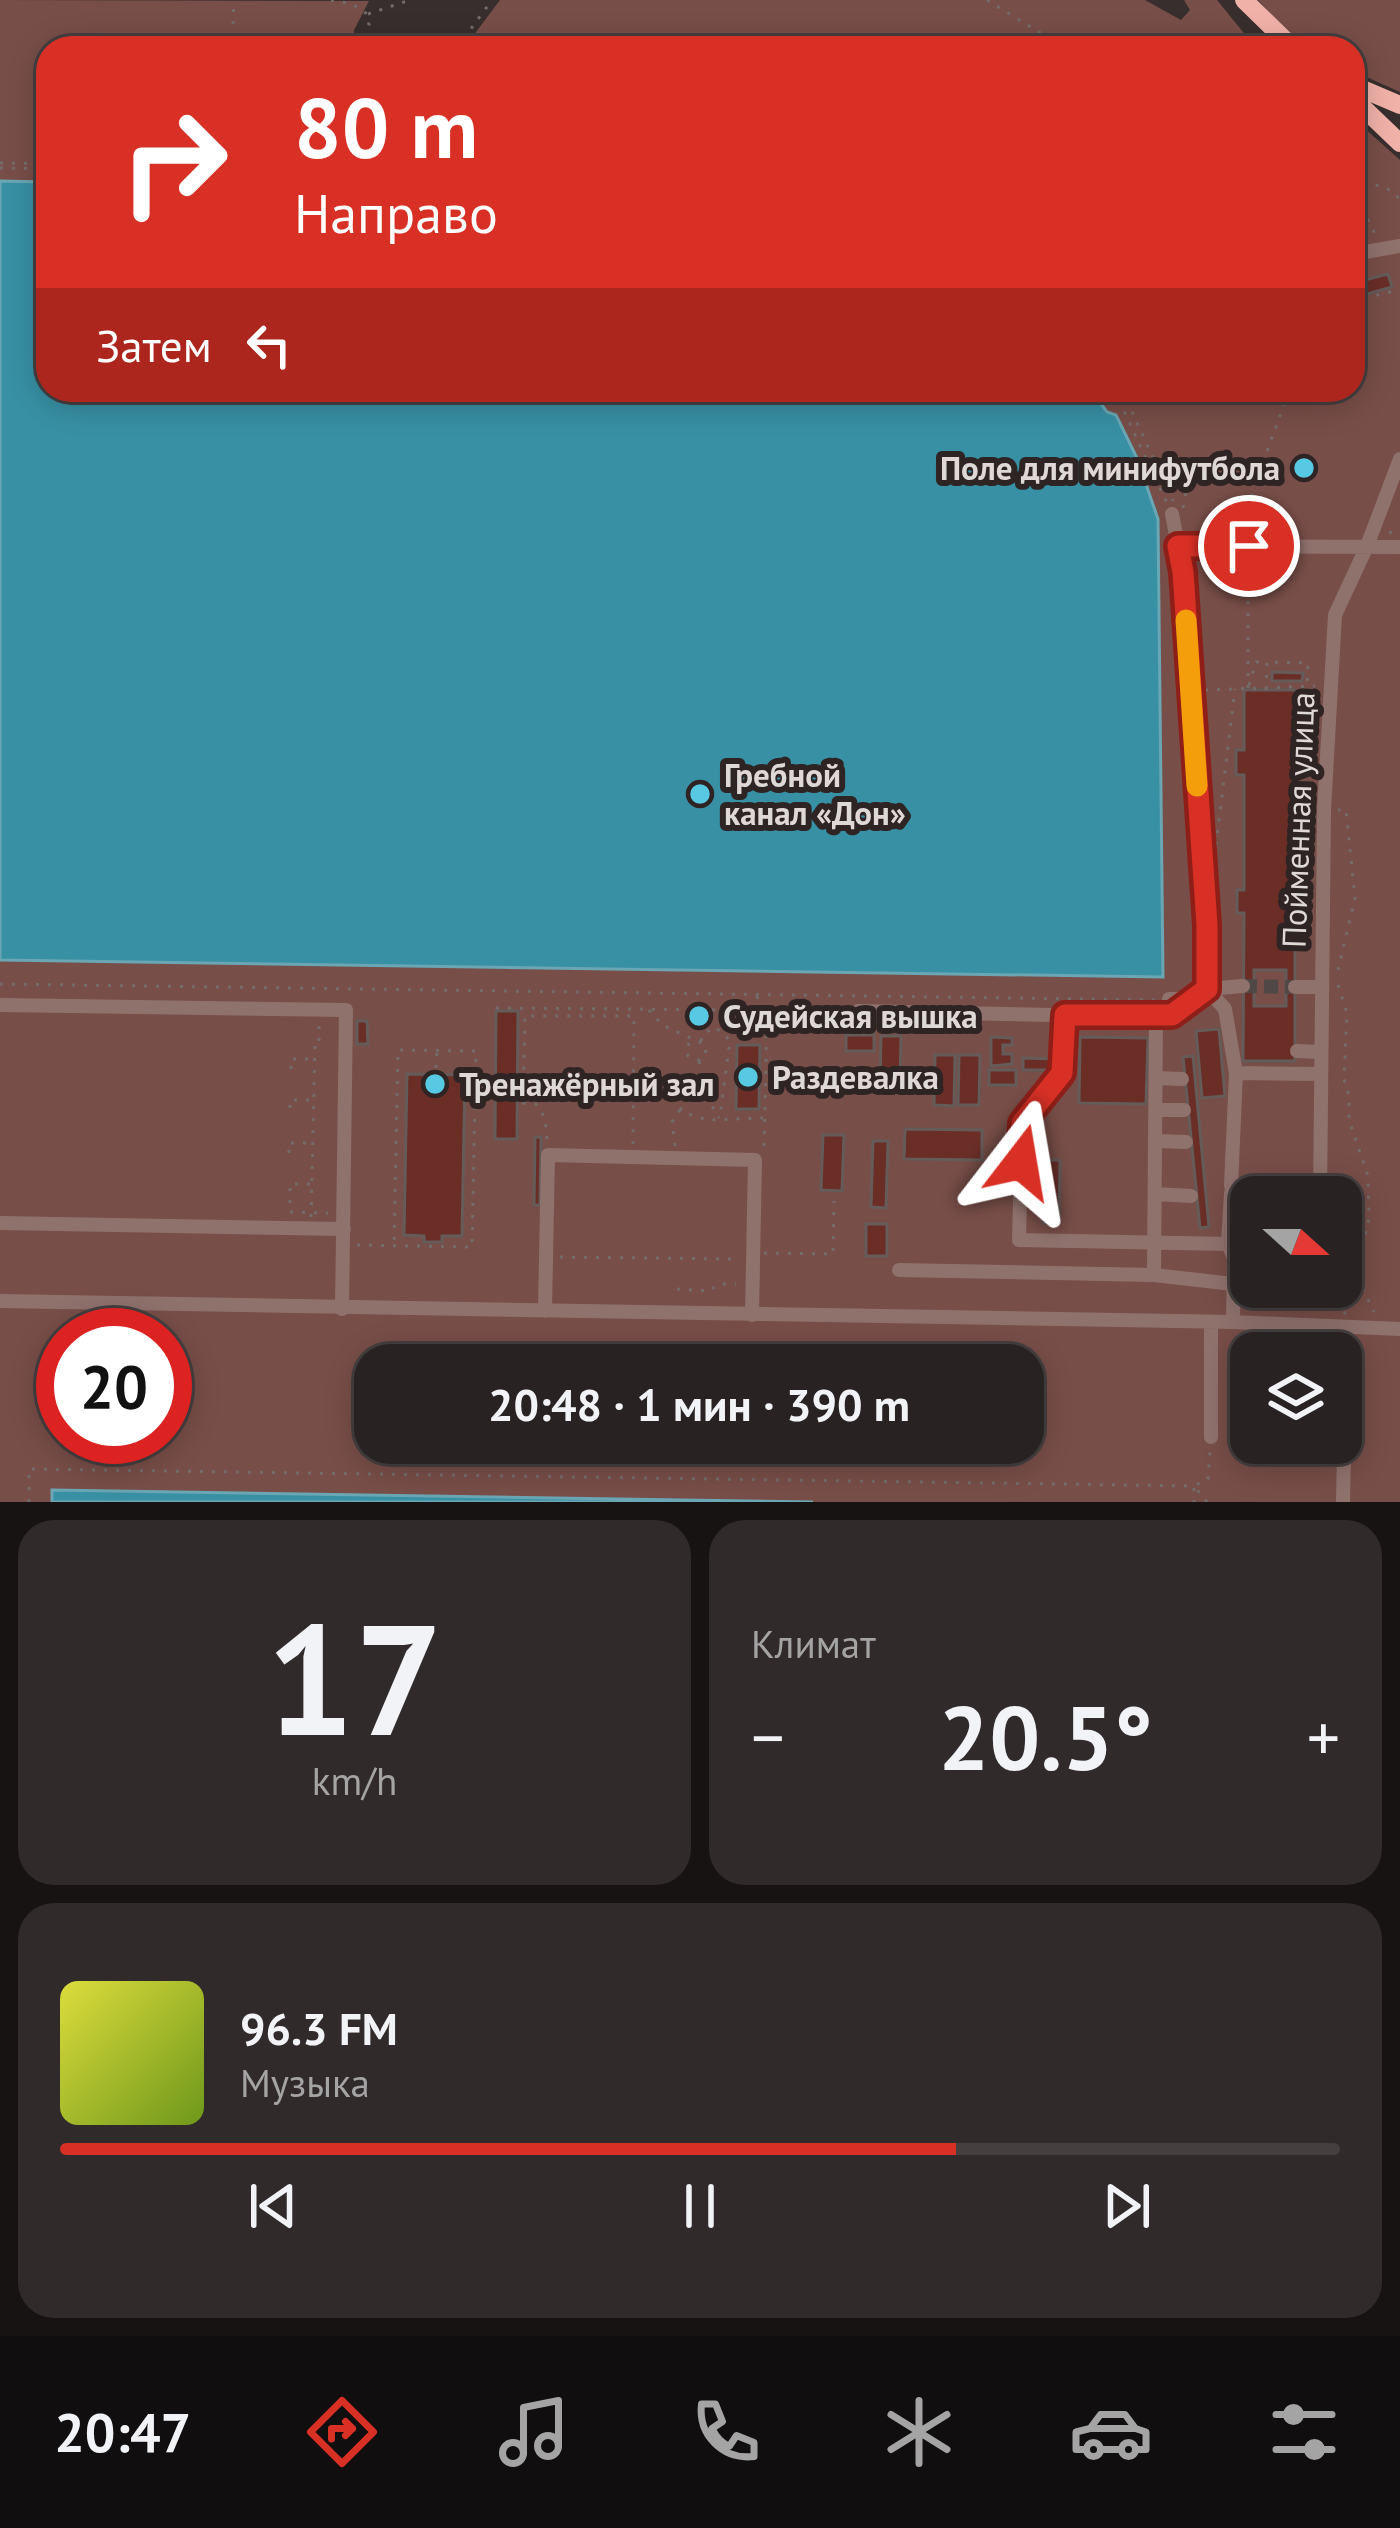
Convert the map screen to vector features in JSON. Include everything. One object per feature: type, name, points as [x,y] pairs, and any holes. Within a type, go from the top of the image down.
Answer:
[{"type":"main road","points":[[1244,0],[1281,36]]},
{"type":"main road","points":[[1365,91],[1400,105]]},
{"type":"main road","points":[[1365,109],[1400,143]]},
{"type":"street","points":[[1365,252],[1400,246]]},
{"type":"street","name":"Пойменная улица","points":[[1320,1176],[1324,810],[1336,615],[1400,459]]},
{"type":"street","points":[[858,1003],[1156,1017],[1172,1015],[1201,994],[1207,925],[1178,513]]},
{"type":"street","points":[[1178,546],[1400,547]]},
{"type":"street","points":[[1169,999],[1243,986]]},
{"type":"street","points":[[1295,987],[1320,987]]},
{"type":"street","points":[[1201,994],[1225,1009],[1236,1072],[1232,1176]]},
{"type":"street","points":[[0,1005],[346,1010],[343,1309]]},
{"type":"street","points":[[1065,1015],[1062,1073],[1022,1123],[1018,1240],[1154,1242],[1230,1252]]},
{"type":"street","points":[[1154,1275],[1156,1017]]},
{"type":"street","points":[[1297,1051],[1321,1052]]},
{"type":"street","points":[[1236,1072],[1321,1074]]},
{"type":"street","points":[[1156,1078],[1182,1079]]},
{"type":"street","points":[[1156,1110],[1184,1110]]},
{"type":"street","points":[[1156,1141],[1186,1142]]},
{"type":"street","points":[[545,1311],[548,1154],[755,1160],[752,1315]]},
{"type":"street","points":[[1155,1194],[1191,1196]]},
{"type":"street","points":[[0,1223],[311,1220],[344,1229]]},
{"type":"street","points":[[899,1270],[1154,1275],[1230,1284]]},
{"type":"street","points":[[0,1301],[1233,1322],[1400,1329]]},
{"type":"street","points":[[1233,1308],[1233,1322]]},
{"type":"street","points":[[1211,1322],[1216,1430]]},
{"type":"street","points":[[1340,1327],[1345,1399],[1343,1502]]},
{"type":"path","points":[[232,36],[234,0]]},
{"type":"path","points":[[331,0],[352,4],[367,14],[365,36]]},
{"type":"path","points":[[367,14],[410,0]]},
{"type":"path","points":[[466,36],[492,0]]},
{"type":"path","points":[[987,0],[1046,36]]},
{"type":"path","points":[[0,166],[36,166]]},
{"type":"path","points":[[1365,181],[1400,199]]},
{"type":"path","points":[[1365,214],[1383,248]]},
{"type":"path","points":[[1365,298],[1394,291]]},
{"type":"path","points":[[1124,402],[1178,513]]},
{"type":"path","points":[[1248,688],[1241,546],[1245,514],[1285,402]]},
{"type":"path","points":[[1178,513],[1194,454]]},
{"type":"path","points":[[1245,514],[1265,503]]},
{"type":"path","points":[[1248,662],[1308,663],[1307,686]]},
{"type":"path","points":[[1248,688],[1256,662]]},
{"type":"path","points":[[1266,690],[1267,662]]},
{"type":"path","points":[[1292,663],[1292,672]]},
{"type":"path","points":[[1191,691],[1329,686]]},
{"type":"path","points":[[1215,854],[1234,689]]},
{"type":"path","points":[[1324,810],[1346,810],[1355,898],[1336,979],[1346,1013],[1344,1079],[1349,1120],[1368,1177],[1369,1218],[1362,1249]]},
{"type":"path","points":[[0,984],[757,994],[858,1003],[1169,999]]},
{"type":"path","points":[[699,1010],[700,993]]},
{"type":"path","points":[[757,994],[758,1010]]},
{"type":"path","points":[[766,1024],[830,1024],[830,1019],[852,1018],[858,1003]]},
{"type":"path","points":[[496,1007],[766,1010],[764,1163]]},
{"type":"path","points":[[649,1009],[658,1022],[691,1041],[701,1041]]},
{"type":"path","points":[[311,1220],[319,1010]]},
{"type":"path","points":[[548,1154],[545,1118],[536,1104],[523,1103],[525,1016],[634,1016],[633,1157]]},
{"type":"path","points":[[698,1026],[703,1034]]},
{"type":"path","points":[[701,1041],[715,1027],[728,1035],[731,1045],[719,1118]]},
{"type":"path","points":[[691,1041],[688,1056],[699,1060]]},
{"type":"path","points":[[701,1041],[706,1048],[699,1060],[703,1084],[709,1106],[719,1118]]},
{"type":"path","points":[[312,1184],[290,1184],[290,1212],[394,1246],[472,1247],[476,1051],[398,1050],[394,1246]]},
{"type":"path","points":[[436,1068],[437,1050]]},
{"type":"path","points":[[291,1069],[291,1059],[315,1059]]},
{"type":"path","points":[[675,1137],[672,1122],[679,1112],[703,1084],[725,1074]]},
{"type":"path","points":[[315,1077],[345,1077]]},
{"type":"path","points":[[290,1108],[290,1100],[314,1100]]},
{"type":"path","points":[[679,1112],[708,1120],[764,1118]]},
{"type":"path","points":[[314,1118],[345,1118]]},
{"type":"path","points":[[289,1153],[290,1143],[313,1143]]},
{"type":"path","points":[[546,1257],[763,1260],[763,1252],[833,1254],[834,1201]]},
{"type":"path","points":[[677,1289],[709,1291],[719,1284],[753,1285]]},
{"type":"path","points":[[1362,1287],[1382,1328]]},
{"type":"path","points":[[1340,1327],[1346,1308]]},
{"type":"path","points":[[29,1502],[29,1469],[1194,1486],[1208,1479],[1216,1430]]},
{"type":"path","points":[[1193,1502],[1194,1486]]},
{"type":"path","points":[[1194,1486],[1208,1502]]},
{"type":"shaded area","name":"Гребной канал «Дон»","points":[[0,0],[369,1],[354,36],[36,36],[36,402],[1365,402],[1365,129],[1400,160],[1400,1502],[0,1502]]},
{"type":"shaded area","points":[[500,0],[1145,0],[1181,20],[1190,10],[1184,0],[1217,0],[1246,36],[473,36]]},
{"type":"shaded area","points":[[1258,0],[1400,0],[1400,92],[1365,76],[1365,36],[1289,33]]},
{"type":"water","name":"Гребной канал «Дон»","points":[[0,181],[36,182],[36,402],[1100,402],[1116,415],[1137,458],[1158,519],[1163,977],[0,960]]},
{"type":"water","points":[[52,1490],[813,1502],[52,1502]]},
{"type":"building","points":[[1388,274],[1392,287],[1365,295],[1365,280]]},
{"type":"building","points":[[1272,672],[1303,673],[1302,681],[1272,681]]},
{"type":"building","points":[[1244,690],[1295,690],[1295,1061],[1243,1061],[1244,913],[1237,913],[1237,890],[1244,890],[1244,775],[1236,775],[1236,750],[1244,750]],"holes":[[[1254,970],[1286,970],[1286,1006],[1254,1006]]]},
{"type":"building","points":[[496,1011],[518,1011],[517,1139],[495,1139]]},
{"type":"building","points":[[846,1020],[874,1020],[874,1035],[846,1035]]},
{"type":"building","points":[[357,1021],[367,1021],[368,1044],[357,1044]]},
{"type":"building","points":[[1219,1029],[1225,1096],[1202,1098],[1196,1031]]},
{"type":"building","points":[[846,1035],[874,1035],[874,1051],[846,1051]]},
{"type":"building","points":[[881,1036],[901,1036],[900,1085],[880,1085]]},
{"type":"building","points":[[991,1037],[1012,1038],[1012,1045],[1003,1045],[1003,1054],[1012,1054],[1012,1064],[991,1066]]},
{"type":"building","points":[[1080,1037],[1148,1038],[1146,1104],[1079,1103]]},
{"type":"building","name":"Раздевалка","points":[[737,1045],[760,1045],[759,1109],[736,1109]]},
{"type":"building","points":[[935,1055],[955,1055],[954,1106],[934,1105]]},
{"type":"building","points":[[959,1055],[980,1055],[979,1105],[958,1105]]},
{"type":"building","points":[[1193,1056],[1209,1227],[1200,1228],[1183,1057]]},
{"type":"building","points":[[1023,1058],[1056,1059],[1056,1070],[1023,1070]]},
{"type":"building","points":[[989,1070],[1016,1070],[1016,1085],[989,1085]]},
{"type":"building","points":[[407,1074],[465,1075],[462,1236],[442,1236],[442,1242],[404,1235]]},
{"type":"building","points":[[905,1129],[982,1130],[982,1160],[904,1159]]},
{"type":"building","points":[[823,1135],[844,1135],[842,1191],[821,1190]]},
{"type":"building","points":[[535,1137],[541,1137],[540,1205],[534,1205]]},
{"type":"building","points":[[873,1141],[888,1141],[886,1208],[871,1207]]},
{"type":"building","points":[[1044,1160],[1060,1160],[1059,1223],[1043,1223]]},
{"type":"building","points":[[866,1224],[887,1224],[887,1256],[866,1256]]},
{"type":"tunnel","points":[[1243,986],[1295,987]]},
{"type":"slow traffic","points":[[1186,620],[1197,786]]},
{"type":"place","name":"Поле для минифутбола","points":[[1304,468]]},
{"type":"place","name":"Гребной канал «Дон»","points":[[700,794]]},
{"type":"place","name":"Судейская вышка","points":[[699,1016]]},
{"type":"place","name":"Раздевалка","points":[[748,1077]]},
{"type":"place","name":"Тренажёрный зал","points":[[435,1084]]},
{"type":"route","points":[[1021,1162],[1022,1123],[1062,1073],[1065,1015],[1172,1015],[1207,989],[1207,925],[1178,546],[1249,546]]}]
